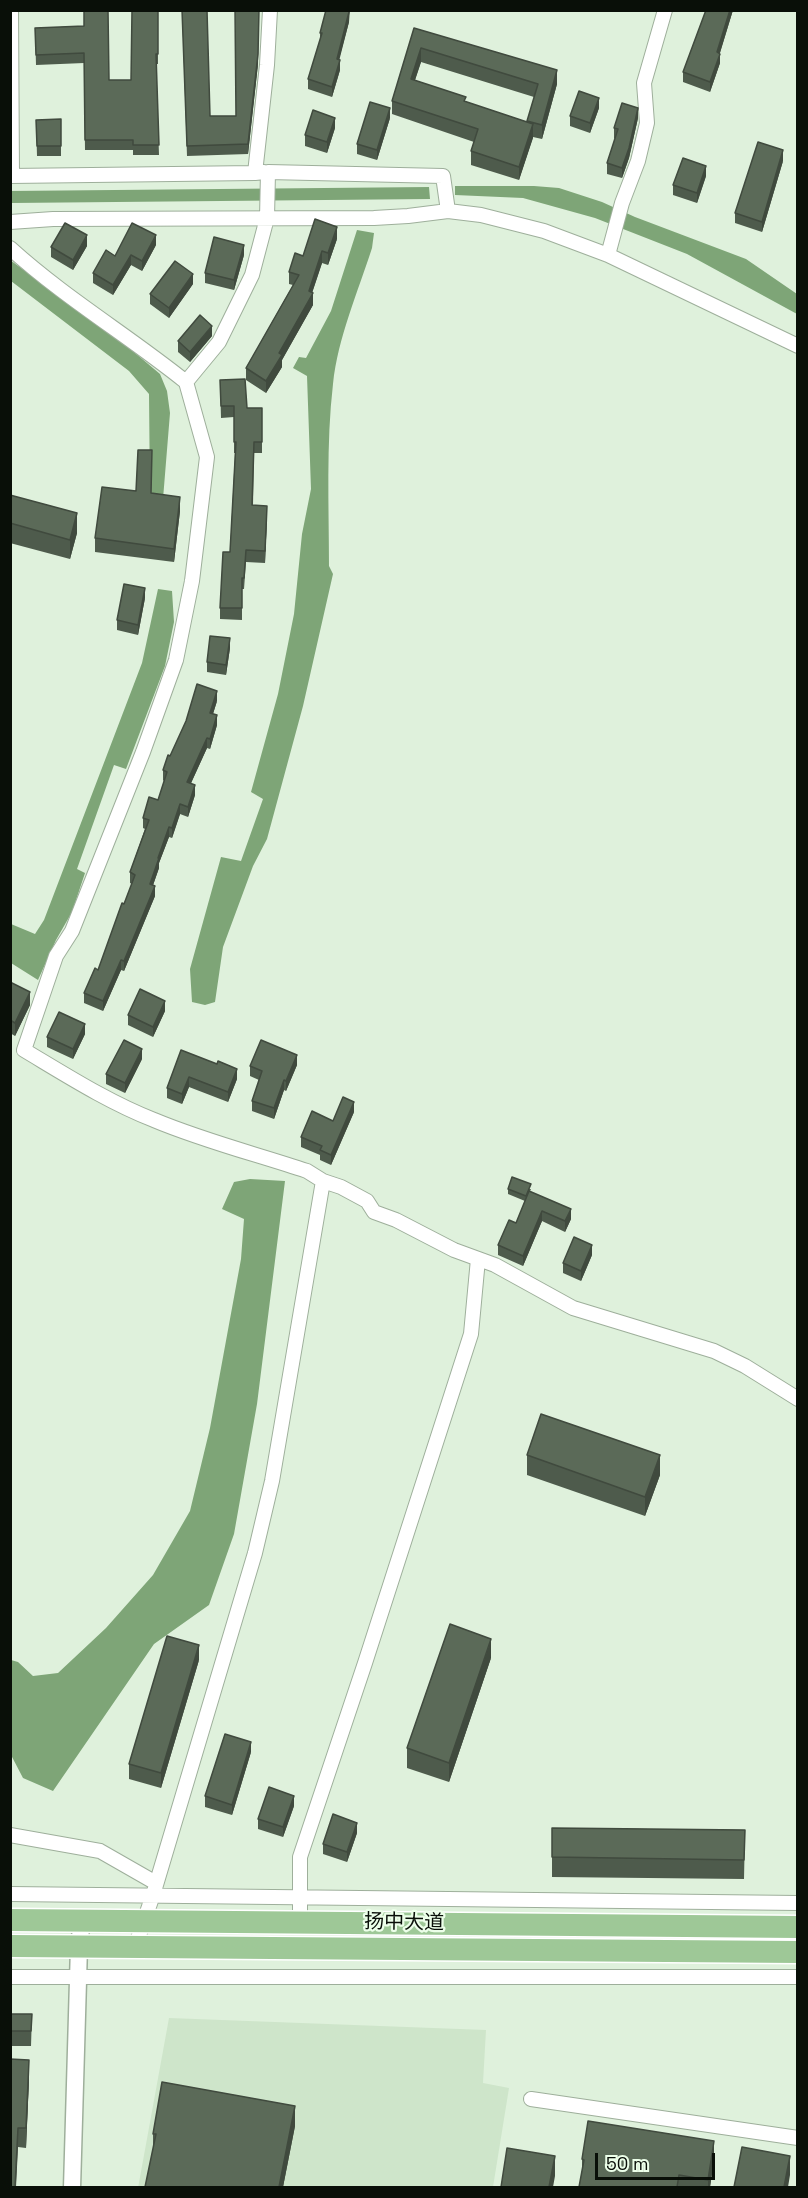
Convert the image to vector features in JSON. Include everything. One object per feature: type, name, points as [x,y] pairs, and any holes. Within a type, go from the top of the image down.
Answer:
[{"type":"main road","name":"扬中大道","points":[[10,1920],[798,1927]]},
{"type":"main road","name":"扬中大道","points":[[10,1946],[798,1952]]},
{"type":"street","points":[[11,10],[11,176],[443,176],[448,211]]},
{"type":"street","points":[[186,382],[219,342],[252,275],[267,214],[264,175],[270,10]]},
{"type":"street","points":[[608,255],[622,203],[638,161],[647,123],[644,83],[665,10]]},
{"type":"street","points":[[10,222],[267,214],[408,216],[448,211],[481,215],[544,231],[608,255],[798,346]]},
{"type":"street","points":[[10,248],[186,382],[207,457],[192,580],[176,660],[143,752],[72,931],[56,956],[24,1050],[95,1093],[151,1119],[198,1138],[307,1171],[367,1201],[374,1212],[495,1265],[573,1308],[714,1351],[745,1366],[798,1399]]},
{"type":"street","points":[[135,1947],[255,1553],[270,1492],[323,1181]]},
{"type":"street","points":[[300,1922],[300,1857],[471,1334],[478,1259]]},
{"type":"street","points":[[10,1836],[100,1851],[154,1889]]},
{"type":"street","points":[[10,1894],[154,1889],[300,1898],[798,1903]]},
{"type":"street","points":[[72,2187],[78,1978],[82,1920]]},
{"type":"street","points":[[10,1977],[798,1977]]},
{"type":"street","points":[[531,2099],[798,2138]]},
{"type":"shaded area","points":[[455,186],[559,188],[602,202],[635,217],[746,259],[797,294],[797,314],[687,254],[595,218],[523,198],[455,195]]},
{"type":"shaded area","points":[[429,187],[430,199],[11,203],[10,191]]},
{"type":"shaded area","points":[[357,230],[374,233],[372,248],[339,349],[333,384],[328,475],[329,566],[333,574],[303,706],[267,839],[253,866],[223,947],[215,1002],[205,1005],[192,1002],[190,969],[221,857],[241,861],[263,799],[251,792],[278,694],[294,614],[302,534],[311,489],[307,376],[293,368],[299,357],[306,358],[331,311]]},
{"type":"shaded area","points":[[10,260],[115,336],[160,374],[167,391],[170,413],[163,499],[150,497],[149,394],[129,371],[11,281]]},
{"type":"shaded area","points":[[158,589],[172,591],[174,622],[165,666],[126,769],[114,765],[77,869],[85,873],[72,912],[38,980],[11,963],[11,924],[35,934],[44,920],[142,663]]},
{"type":"shaded area","points":[[250,1179],[285,1181],[257,1404],[234,1534],[209,1605],[154,1644],[53,1791],[23,1778],[11,1755],[11,1660],[18,1662],[33,1676],[58,1673],[106,1628],[153,1575],[190,1511],[210,1428],[241,1259],[244,1219],[222,1209],[234,1182]]},
{"type":"shaded area","points":[[169,2018],[486,2030],[483,2083],[509,2088],[493,2187],[138,2188]]},
{"type":"building","points":[[84,10],[108,10],[109,80],[131,80],[132,10],[158,10],[158,54],[156,54],[159,145],[133,145],[133,140],[85,140],[84,53],[36,55],[35,28],[84,26]]},
{"type":"building","points":[[182,10],[207,10],[210,116],[236,116],[235,10],[259,10],[258,54],[248,144],[187,146]]},
{"type":"building","points":[[326,10],[347,10],[349,12],[337,59],[340,60],[332,87],[308,79],[322,33],[320,33]]},
{"type":"building","points":[[706,10],[730,10],[717,52],[720,54],[710,82],[683,72]]},
{"type":"building","points":[[414,28],[557,70],[542,125],[527,121],[538,84],[421,48],[411,79],[466,97],[464,101],[533,124],[519,167],[471,151],[478,129],[392,101]]},
{"type":"building","points":[[579,91],[599,98],[590,123],[570,116]]},
{"type":"building","points":[[370,102],[390,108],[377,150],[357,144]]},
{"type":"building","points":[[622,103],[638,108],[622,168],[607,163],[618,129],[614,128]]},
{"type":"building","points":[[313,110],[335,118],[327,142],[305,135]]},
{"type":"building","points":[[61,119],[61,146],[37,146],[36,120]]},
{"type":"building","points":[[758,142],[783,150],[762,222],[735,213]]},
{"type":"building","points":[[683,158],[706,166],[697,193],[673,185]]},
{"type":"building","points":[[315,219],[337,227],[328,253],[322,251],[309,291],[313,293],[279,353],[282,355],[266,381],[246,368],[299,275],[289,272],[295,253],[303,256]]},
{"type":"building","points":[[65,223],[87,235],[73,260],[51,247]]},
{"type":"building","points":[[132,223],[156,235],[142,261],[131,255],[113,285],[93,273],[106,250],[115,256]]},
{"type":"building","points":[[214,237],[244,245],[234,280],[205,273]]},
{"type":"building","points":[[175,261],[193,274],[169,308],[150,294]]},
{"type":"building","points":[[200,315],[212,326],[190,352],[178,341]]},
{"type":"building","points":[[245,379],[247,408],[262,408],[262,442],[254,442],[252,505],[267,506],[265,551],[246,550],[244,578],[242,578],[242,608],[220,608],[223,552],[230,552],[236,442],[234,442],[234,406],[221,406],[220,380]]},
{"type":"building","points":[[138,450],[152,450],[151,493],[180,497],[174,549],[95,538],[102,487],[136,491]]},
{"type":"building","points":[[10,495],[77,513],[70,540],[10,523]]},
{"type":"building","points":[[124,584],[145,588],[138,625],[117,620]]},
{"type":"building","points":[[210,636],[230,638],[226,665],[207,662]]},
{"type":"building","points":[[197,684],[217,691],[210,713],[217,715],[210,739],[207,738],[187,782],[195,785],[188,807],[180,804],[172,828],[169,827],[150,884],[155,886],[124,961],[121,960],[103,1001],[84,993],[95,968],[98,970],[122,903],[124,904],[135,875],[130,872],[149,820],[143,818],[149,797],[158,800],[167,772],[163,770],[168,755],[170,756],[186,721]]},
{"type":"building","points":[[10,982],[30,992],[15,1023],[10,1020]]},
{"type":"building","points":[[140,989],[165,1001],[153,1027],[128,1015]]},
{"type":"building","points":[[59,1012],[85,1024],[73,1049],[47,1037]]},
{"type":"building","points":[[124,1040],[142,1049],[125,1083],[106,1074]]},
{"type":"building","points":[[261,1040],[297,1055],[286,1081],[284,1080],[274,1108],[252,1101],[262,1071],[250,1066]]},
{"type":"building","points":[[181,1050],[237,1069],[228,1092],[189,1077],[182,1094],[167,1088]]},
{"type":"building","points":[[343,1097],[354,1102],[331,1155],[320,1150],[322,1146],[301,1137],[312,1111],[333,1121]]},
{"type":"building","points":[[512,1177],[531,1184],[526,1196],[508,1189]]},
{"type":"building","points":[[529,1191],[571,1209],[565,1221],[542,1211],[523,1256],[498,1245],[509,1220],[516,1223]]},
{"type":"building","points":[[574,1237],[592,1245],[581,1271],[563,1263]]},
{"type":"building","points":[[541,1414],[660,1455],[645,1497],[527,1455]]},
{"type":"building","points":[[450,1624],[491,1639],[449,1763],[407,1748]]},
{"type":"building","points":[[167,1636],[199,1645],[161,1773],[129,1764]]},
{"type":"building","points":[[225,1734],[251,1742],[232,1805],[205,1796]]},
{"type":"building","points":[[269,1787],[294,1796],[283,1827],[258,1819]]},
{"type":"building","points":[[333,1814],[357,1823],[347,1852],[323,1844]]},
{"type":"building","points":[[552,1828],[745,1830],[744,1860],[552,1857]]},
{"type":"building","points":[[10,2014],[32,2014],[31,2031],[10,2031]]},
{"type":"building","points":[[10,2059],[29,2060],[26,2128],[18,2128],[15,2187],[10,2187]]},
{"type":"building","points":[[162,2082],[295,2106],[279,2187],[145,2187],[156,2134],[153,2134]]},
{"type":"building","points":[[588,2121],[714,2141],[708,2180],[679,2175],[677,2187],[579,2187]]},
{"type":"building","points":[[742,2147],[790,2156],[784,2187],[734,2187]]},
{"type":"building","points":[[507,2148],[555,2156],[549,2187],[501,2187]]}]
